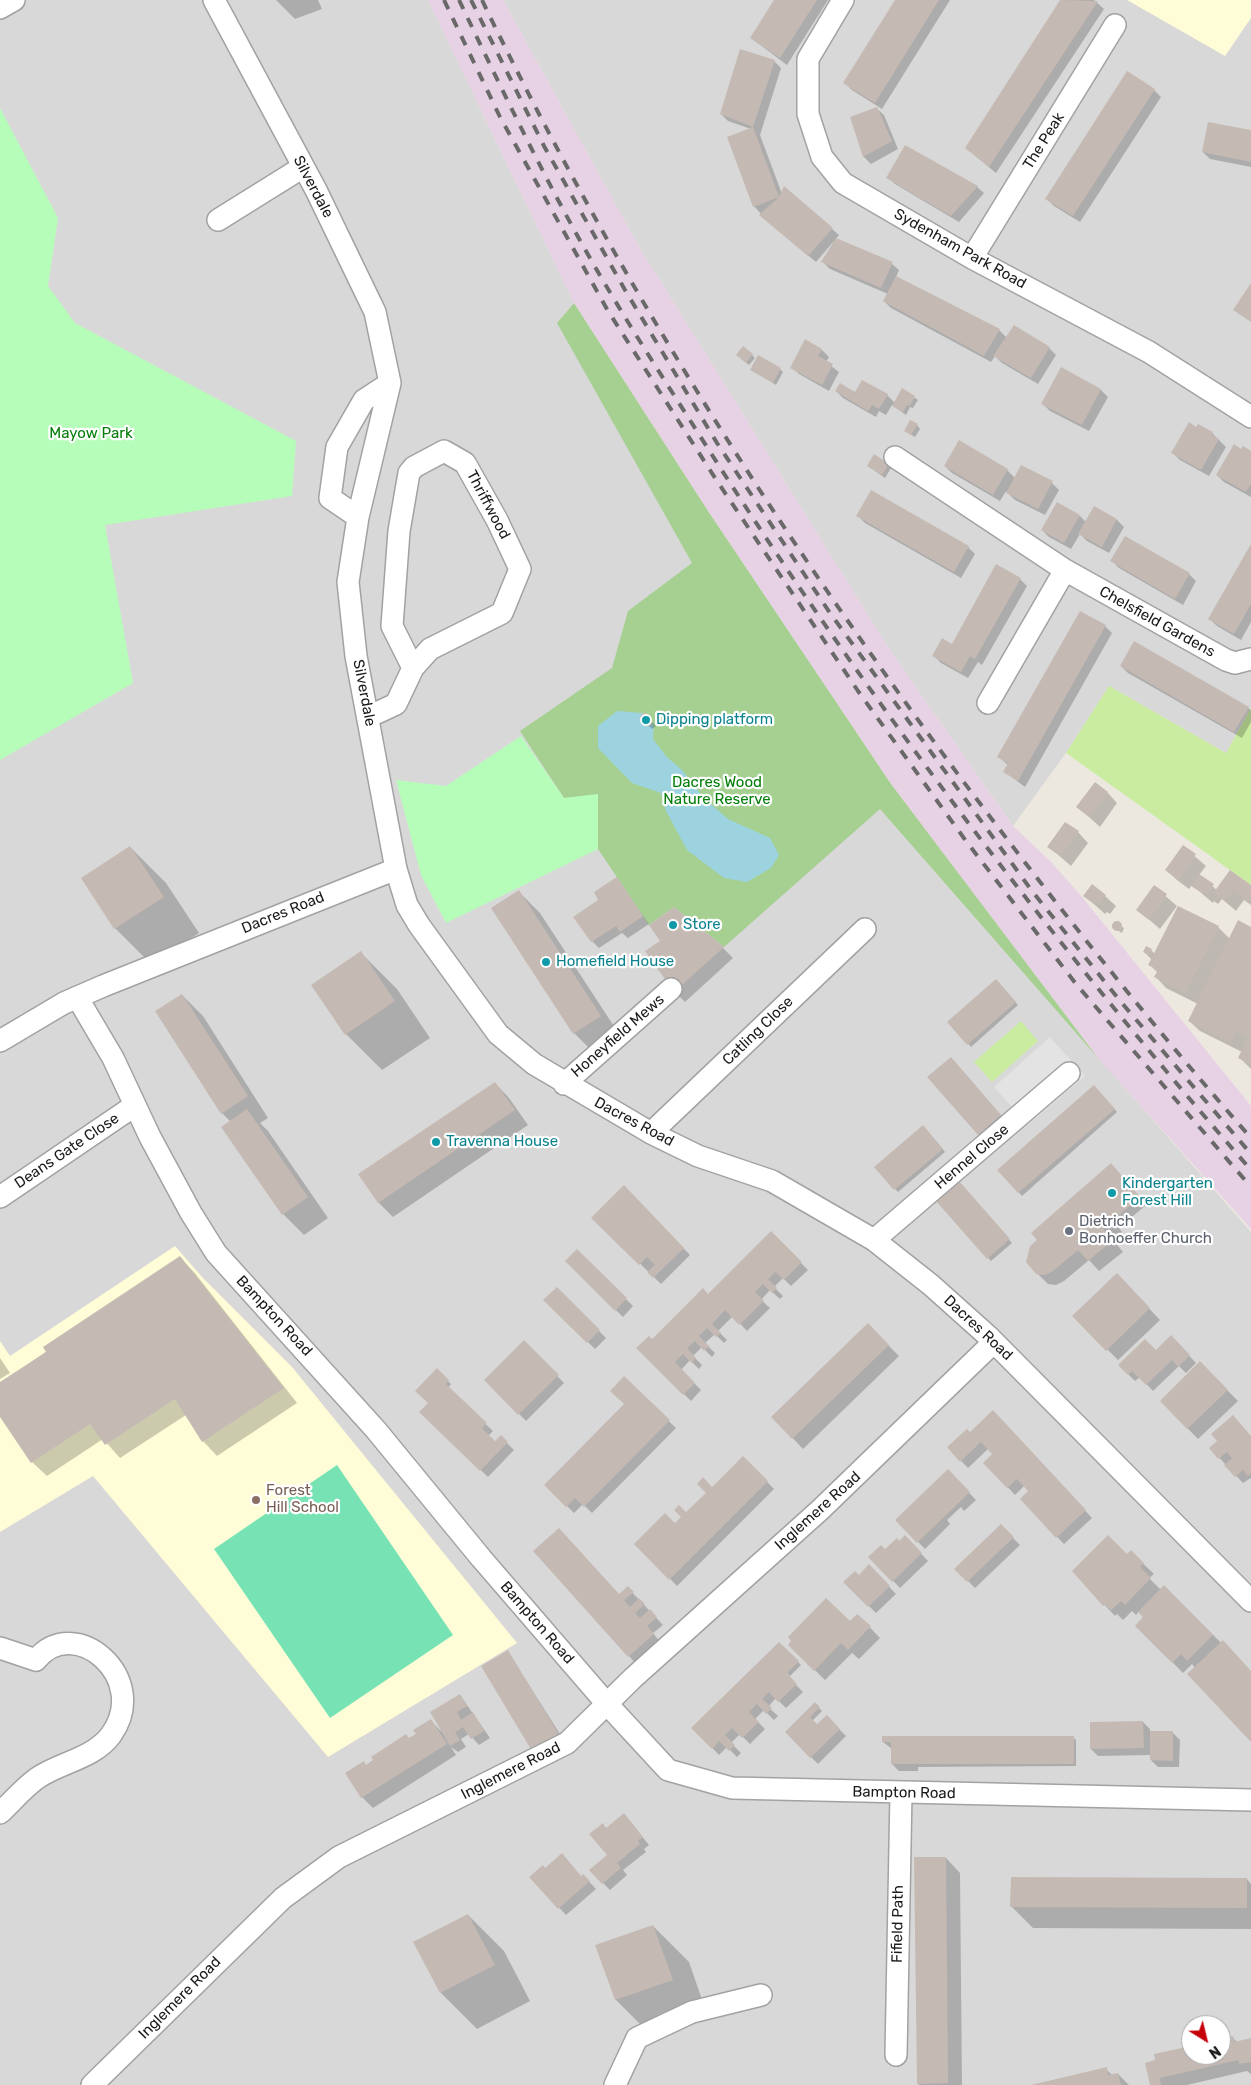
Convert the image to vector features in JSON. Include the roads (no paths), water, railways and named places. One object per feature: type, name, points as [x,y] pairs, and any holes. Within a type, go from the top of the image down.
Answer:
[{"type":"street","points":[[0,8],[14,0]]},
{"type":"street","name":"Silverdale","points":[[214,0],[303,167],[376,312],[390,383],[358,517],[348,582],[356,656],[396,869]]},
{"type":"street","name":"Sydenham Park Road","points":[[843,0],[808,60],[808,114],[822,157],[843,183],[972,258],[1149,352],[1249,411]]},
{"type":"street","name":"The Peak","points":[[972,258],[1115,25]]},
{"type":"street","points":[[218,220],[303,167]]},
{"type":"street","points":[[358,517],[330,498],[337,446],[364,400],[390,383]]},
{"type":"street","name":"Thriffwood","points":[[368,717],[396,704],[413,668],[430,648],[502,613],[520,569],[465,463],[444,451],[414,467],[409,473],[399,531],[392,626],[413,668]]},
{"type":"street","name":"Chelsfield Gardens","points":[[895,457],[1065,570],[1226,660],[1235,663],[1251,659]]},
{"type":"street","points":[[988,704],[1065,570]]},
{"type":"street","name":"Dacres Road","points":[[0,1041],[34,1019],[77,997],[396,869],[411,912],[471,999],[498,1034],[534,1064],[564,1084],[651,1133],[698,1156],[772,1181],[874,1240],[931,1285],[994,1342],[1251,1601]]},
{"type":"street","name":"Catling Close","points":[[651,1133],[865,929]]},
{"type":"street","name":"Honeyfield Mews","points":[[564,1084],[671,989]]},
{"type":"street","name":"Bampton Road","points":[[77,997],[113,1058],[134,1106],[196,1224],[216,1253],[376,1430],[481,1558],[607,1704],[668,1770],[732,1788],[1251,1800]]},
{"type":"street","name":"Hennel Close","points":[[874,1240],[1069,1074]]},
{"type":"street","name":"Deans Gate Close","points":[[0,1197],[134,1106]]},
{"type":"street","name":"Inglemere Road","points":[[92,2085],[283,1898],[339,1857],[567,1743],[675,1640],[820,1510],[994,1342]]},
{"type":"street","points":[[0,1648],[36,1660],[46,1650],[63,1644],[93,1651],[110,1664],[117,1674],[122,1698],[117,1724],[101,1745],[80,1758],[38,1777],[0,1813]]},
{"type":"street","name":"Fifield Path","points":[[896,2054],[901,1793]]},
{"type":"street","points":[[615,2085],[637,2038],[692,2012],[761,1995]]},
{"type":"water","points":[[617,711],[642,713],[654,725],[653,739],[666,756],[682,770],[703,797],[728,819],[770,838],[779,855],[771,868],[747,882],[724,878],[687,850],[666,811],[661,793],[632,783],[598,748],[598,726]]},
{"type":"railway","points":[[444,0],[500,117],[608,311],[717,481],[858,691],[966,841],[1076,984],[1251,1187]]},
{"type":"railway","points":[[459,0],[531,148],[591,261],[762,532],[893,721],[961,814],[1103,994],[1251,1170]]},
{"type":"railway","points":[[471,0],[544,146],[625,290],[717,443],[830,613],[1032,891],[1121,1002],[1251,1154]]},
{"type":"railway","points":[[482,0],[533,102],[643,302],[702,400],[827,591],[960,777],[1030,869],[1102,960],[1251,1138]]},
{"type":"place","name":"Dipping platform","points":[[646,720]]},
{"type":"place","name":"Store","points":[[673,925]]},
{"type":"place","name":"Homefield House","points":[[546,962]]},
{"type":"place","name":"Travenna House","points":[[436,1142]]},
{"type":"place","name":"Kindergarten Forest Hill","points":[[1112,1193]]},
{"type":"place","name":"Dietrich Bonhoeffer Church","points":[[1069,1231]]},
{"type":"place","name":"Forest Hill School","points":[[256,1500]]},
{"type":"park label","name":"Mayow Park","points":[[91,434]]},
{"type":"park label","name":"Dacres Wood Nature Reserve","points":[[717,792]]}]
